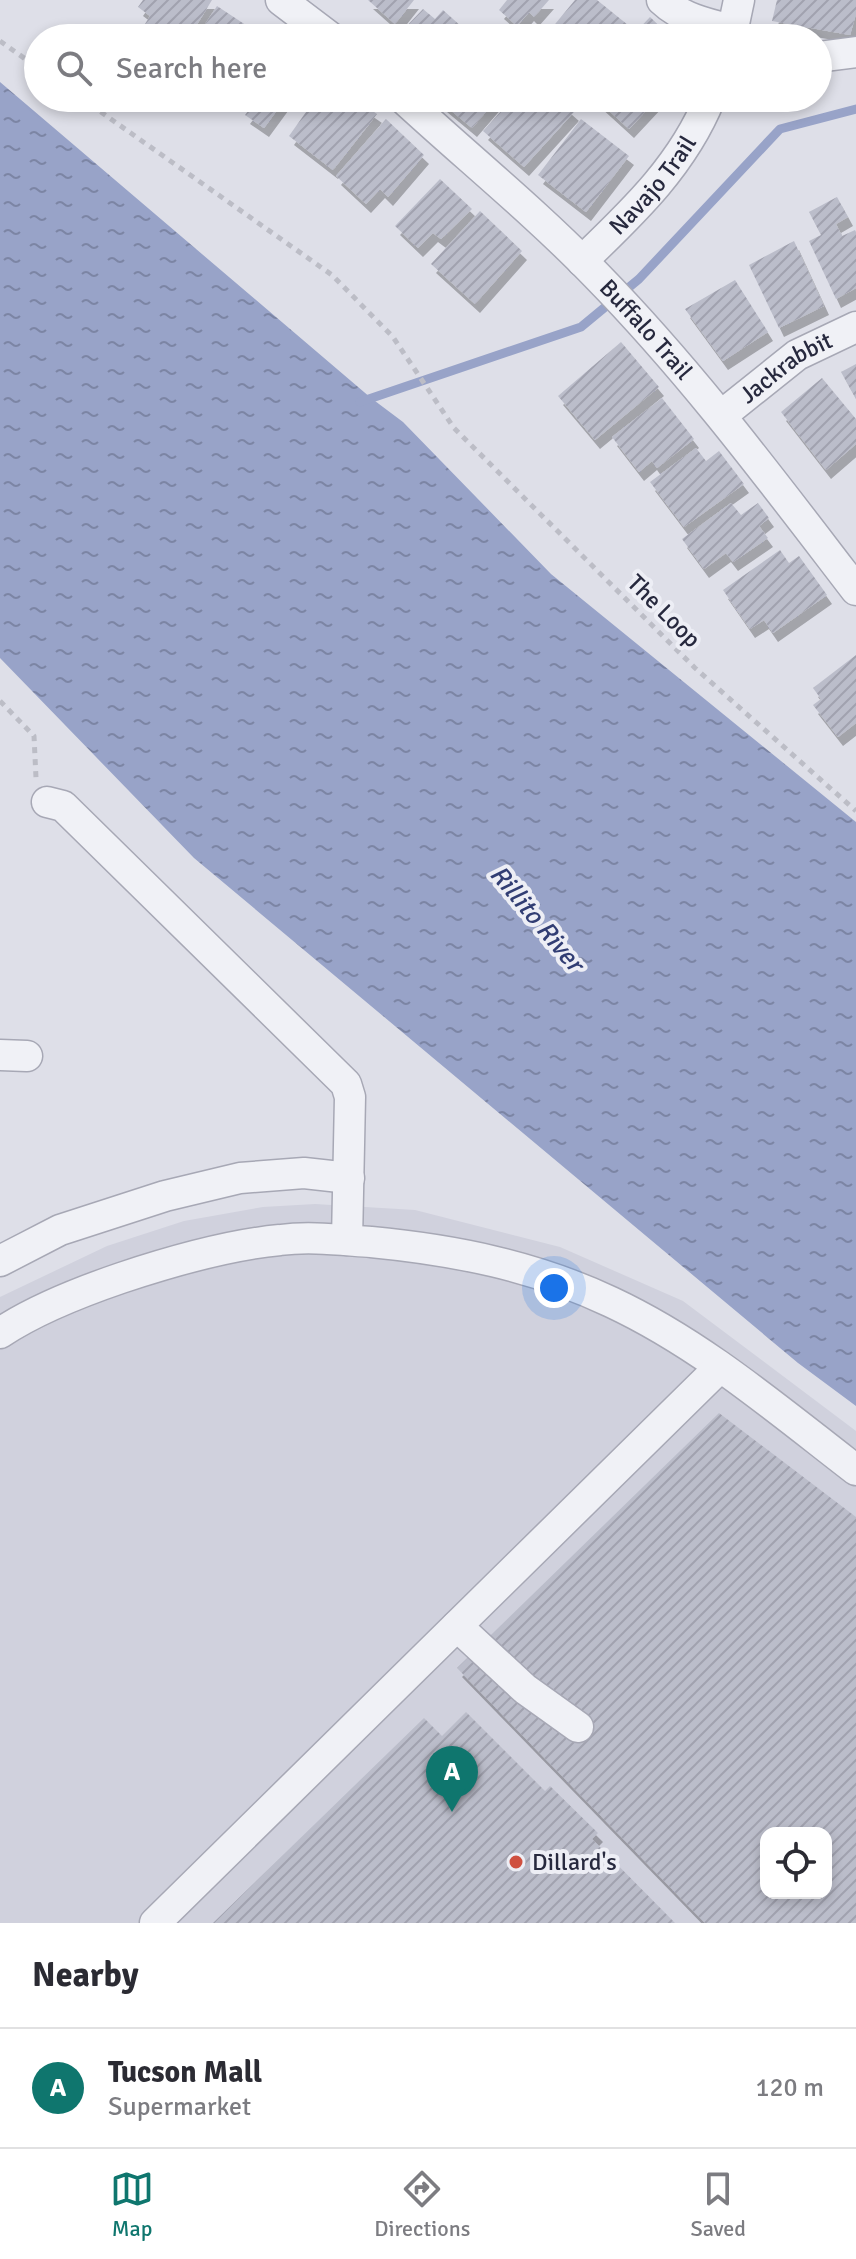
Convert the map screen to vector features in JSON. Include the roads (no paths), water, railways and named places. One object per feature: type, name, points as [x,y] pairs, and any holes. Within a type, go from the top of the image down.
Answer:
[{"type":"street","points":[[281,0],[313,24]]},
{"type":"street","points":[[662,0],[672,10],[706,24]]},
{"type":"street","points":[[734,24],[739,0]]},
{"type":"street","points":[[832,55],[856,52]]},
{"type":"street","name":"Buffalo Trail","points":[[418,112],[589,268],[635,317],[722,415],[856,590]]},
{"type":"street","name":"Navajo Trail","points":[[589,268],[678,159],[703,112]]},
{"type":"street","name":"Jackrabbit","points":[[722,415],[797,355],[856,327]]},
{"type":"street","points":[[42,796],[63,806],[346,1084],[350,1097],[347,1240]]},
{"type":"street","points":[[0,1261],[60,1230],[165,1196],[240,1178],[304,1173],[349,1178]]},
{"type":"street","points":[[0,1333],[82,1292],[171,1263],[278,1240],[347,1240],[464,1253],[552,1277],[647,1320],[720,1367],[856,1470]]},
{"type":"street","points":[[155,1923],[720,1367]]},
{"type":"street","points":[[457,1626],[525,1689],[578,1727]]},
{"type":"water","name":"Rillito River","points":[[0,82],[24,102],[24,112],[35,112],[403,422],[551,574],[856,822],[856,1406],[798,1363],[194,858],[0,658]]},
{"type":"waterway","points":[[360,402],[581,327],[639,279],[780,129],[856,109]]},
{"type":"place","name":"Tucson Mall","points":[[452,1812]]},
{"type":"place","name":"Dillard's","points":[[516,1862]]}]
